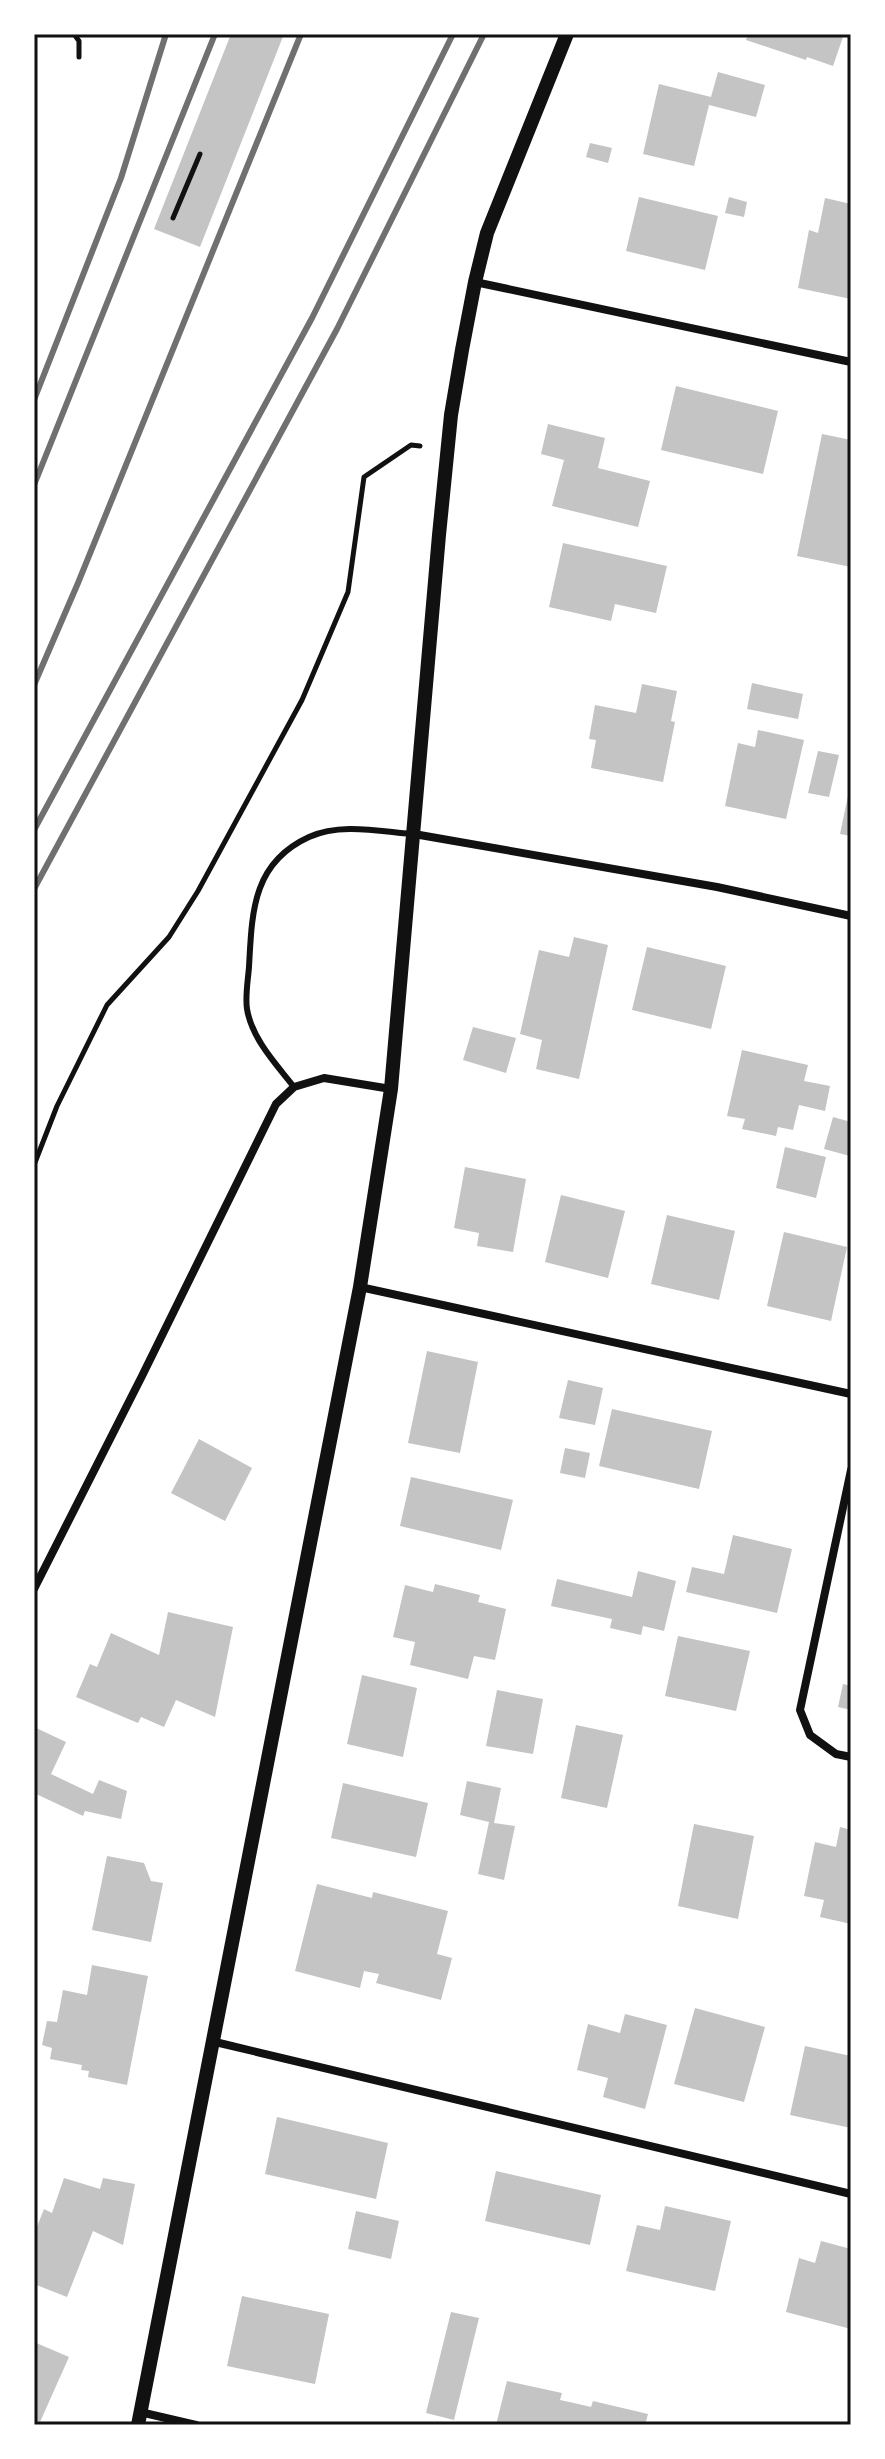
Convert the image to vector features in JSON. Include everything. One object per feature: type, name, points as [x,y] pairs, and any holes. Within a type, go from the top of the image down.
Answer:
[{"type":"street","points":[[196,2425],[139,2418],[360,1287],[391,1089],[447,448],[475,282],[487,233],[567,34]]},
{"type":"street","points":[[475,282],[851,362]]},
{"type":"street","points":[[414,834],[717,887],[851,916]]},
{"type":"street","points":[[34,1589],[276,1104],[294,1087],[324,1078],[391,1089]]},
{"type":"street","points":[[360,1287],[851,1394]]},
{"type":"street","points":[[851,1470],[800,1710],[810,1735],[836,1754],[851,1757]]},
{"type":"street","points":[[211,2041],[851,2194]]},
{"type":"lane","points":[[294,1087],[268,1054],[247,1008],[252,913],[263,879],[279,856],[307,838],[336,828],[414,834]]},
{"type":"path","points":[[74,34],[79,41],[79,57]]},
{"type":"path","points":[[173,218],[200,154]]},
{"type":"path","points":[[34,1165],[57,1106],[107,1005],[169,937],[184,914],[302,700],[348,592],[364,477],[411,445],[447,448]]},
{"type":"building","points":[[231,34],[284,34],[200,247],[154,229]]},
{"type":"building","points":[[748,34],[844,34],[833,66],[746,40]]},
{"type":"building","points":[[718,72],[765,85],[756,117],[709,105],[694,166],[643,154],[659,84],[711,97]]},
{"type":"building","points":[[590,143],[612,148],[608,163],[586,157]]},
{"type":"building","points":[[639,197],[718,216],[705,270],[626,251]]},
{"type":"building","points":[[729,197],[747,202],[744,217],[725,213]]},
{"type":"building","points":[[825,198],[851,204],[851,299],[798,288],[809,230],[818,233]]},
{"type":"building","points":[[676,386],[778,411],[763,474],[661,450]]},
{"type":"building","points":[[548,424],[605,438],[598,468],[650,481],[638,527],[552,506],[564,460],[541,454]]},
{"type":"building","points":[[822,434],[851,440],[851,567],[797,556]]},
{"type":"building","points":[[563,543],[667,566],[656,613],[615,604],[611,621],[549,607]]},
{"type":"building","points":[[752,683],[803,694],[798,719],[747,709]]},
{"type":"building","points":[[642,684],[677,691],[671,721],[675,722],[663,782],[591,768],[596,740],[589,739],[595,705],[636,713]]},
{"type":"building","points":[[758,730],[804,740],[786,819],[725,806],[738,743],[755,747]]},
{"type":"building","points":[[818,751],[839,755],[829,797],[808,793]]},
{"type":"building","points":[[851,786],[851,836],[840,834]]},
{"type":"building","points":[[574,937],[608,945],[579,1079],[536,1069],[542,1040],[520,1034],[539,950],[569,957]]},
{"type":"building","points":[[647,947],[726,966],[711,1029],[632,1010]]},
{"type":"building","points":[[473,1027],[516,1038],[506,1073],[463,1060]]},
{"type":"building","points":[[742,1050],[808,1065],[804,1081],[830,1086],[825,1111],[799,1105],[793,1130],[778,1127],[776,1136],[742,1129],[745,1119],[727,1116]]},
{"type":"building","points":[[833,1117],[851,1122],[850,1156],[824,1149]]},
{"type":"building","points":[[785,1147],[826,1157],[816,1198],[776,1188]]},
{"type":"building","points":[[465,1167],[526,1179],[513,1252],[477,1246],[479,1233],[454,1228]]},
{"type":"building","points":[[561,1195],[625,1211],[608,1278],[545,1262]]},
{"type":"building","points":[[667,1215],[735,1231],[719,1300],[651,1284]]},
{"type":"building","points":[[784,1232],[847,1247],[831,1321],[767,1306]]},
{"type":"building","points":[[427,1351],[478,1362],[460,1453],[408,1443]]},
{"type":"building","points":[[568,1380],[603,1388],[595,1425],[559,1418]]},
{"type":"building","points":[[612,1409],[712,1431],[699,1489],[599,1466]]},
{"type":"building","points":[[199,1439],[252,1468],[225,1521],[171,1493]]},
{"type":"building","points":[[565,1448],[590,1453],[585,1478],[560,1473]]},
{"type":"building","points":[[411,1477],[513,1500],[501,1550],[400,1526]]},
{"type":"building","points":[[733,1535],[792,1549],[777,1613],[686,1592],[692,1567],[724,1574]]},
{"type":"building","points":[[638,1571],[676,1581],[664,1631],[643,1626],[641,1635],[610,1628],[612,1619],[551,1606],[557,1579],[632,1597]]},
{"type":"building","points":[[435,1584],[480,1595],[478,1602],[506,1609],[495,1660],[474,1656],[468,1679],[410,1665],[415,1642],[393,1637],[405,1585],[433,1592]]},
{"type":"building","points":[[168,1612],[233,1627],[215,1717],[176,1700],[164,1727],[141,1717],[138,1723],[76,1697],[90,1664],[97,1667],[111,1633],[159,1655]]},
{"type":"building","points":[[678,1636],[750,1651],[736,1711],[665,1696]]},
{"type":"building","points":[[362,1675],[417,1688],[403,1757],[347,1744]]},
{"type":"building","points":[[843,1684],[851,1686],[851,1710],[838,1707]]},
{"type":"building","points":[[497,1690],[543,1699],[533,1754],[486,1746]]},
{"type":"building","points":[[576,1725],[623,1735],[607,1808],[561,1798]]},
{"type":"building","points":[[34,1727],[66,1742],[51,1774],[93,1794],[99,1780],[127,1791],[121,1819],[85,1811],[83,1816],[34,1793]]},
{"type":"building","points":[[467,1781],[501,1788],[494,1823],[515,1826],[504,1880],[478,1874],[489,1822],[460,1815]]},
{"type":"building","points":[[343,1783],[428,1803],[416,1857],[331,1838]]},
{"type":"building","points":[[694,1824],[754,1836],[738,1919],[678,1906]]},
{"type":"building","points":[[840,1827],[851,1830],[851,1924],[820,1917],[824,1900],[804,1896],[815,1842],[836,1847]]},
{"type":"building","points":[[107,1856],[144,1863],[151,1881],[163,1883],[151,1942],[92,1930]]},
{"type":"building","points":[[317,1884],[372,1898],[373,1892],[448,1911],[437,1954],[452,1958],[441,2000],[376,1983],[379,1974],[364,1971],[360,1988],[295,1971]]},
{"type":"building","points":[[92,1965],[148,1976],[127,2085],[88,2077],[89,2071],[81,2070],[82,2065],[50,2059],[52,2048],[42,2045],[47,2021],[57,2022],[63,1990],[87,1995]]},
{"type":"building","points":[[695,2008],[765,2027],[744,2102],[674,2084]]},
{"type":"building","points":[[625,2014],[667,2025],[645,2109],[603,2097],[608,2078],[577,2070],[588,2024],[620,2033]]},
{"type":"building","points":[[805,2046],[851,2056],[851,2128],[790,2115]]},
{"type":"building","points":[[277,2117],[388,2143],[376,2199],[265,2174]]},
{"type":"building","points":[[496,2171],[601,2195],[590,2245],[485,2221]]},
{"type":"building","points":[[64,2178],[100,2189],[103,2178],[135,2184],[123,2245],[93,2231],[67,2297],[34,2284],[34,2234],[44,2209],[52,2213]]},
{"type":"building","points":[[665,2206],[731,2221],[715,2291],[626,2271],[637,2225],[660,2230]]},
{"type":"building","points":[[356,2211],[399,2221],[391,2259],[348,2249]]},
{"type":"building","points":[[821,2241],[851,2249],[851,2329],[786,2312],[799,2258],[815,2263]]},
{"type":"building","points":[[242,2296],[329,2314],[315,2384],[227,2366]]},
{"type":"building","points":[[451,2312],[479,2318],[454,2420],[426,2413]]},
{"type":"building","points":[[34,2342],[69,2357],[40,2422],[34,2420]]},
{"type":"building","points":[[507,2381],[562,2393],[560,2400],[591,2407],[593,2401],[648,2414],[645,2425],[496,2425]]},
{"type":"railway","points":[[34,400],[121,178],[166,34]]},
{"type":"railway","points":[[34,485],[215,34]]},
{"type":"railway","points":[[34,685],[301,34]]},
{"type":"railway","points":[[34,830],[312,318],[453,34]]},
{"type":"railway","points":[[34,889],[337,329],[484,34]]}]
